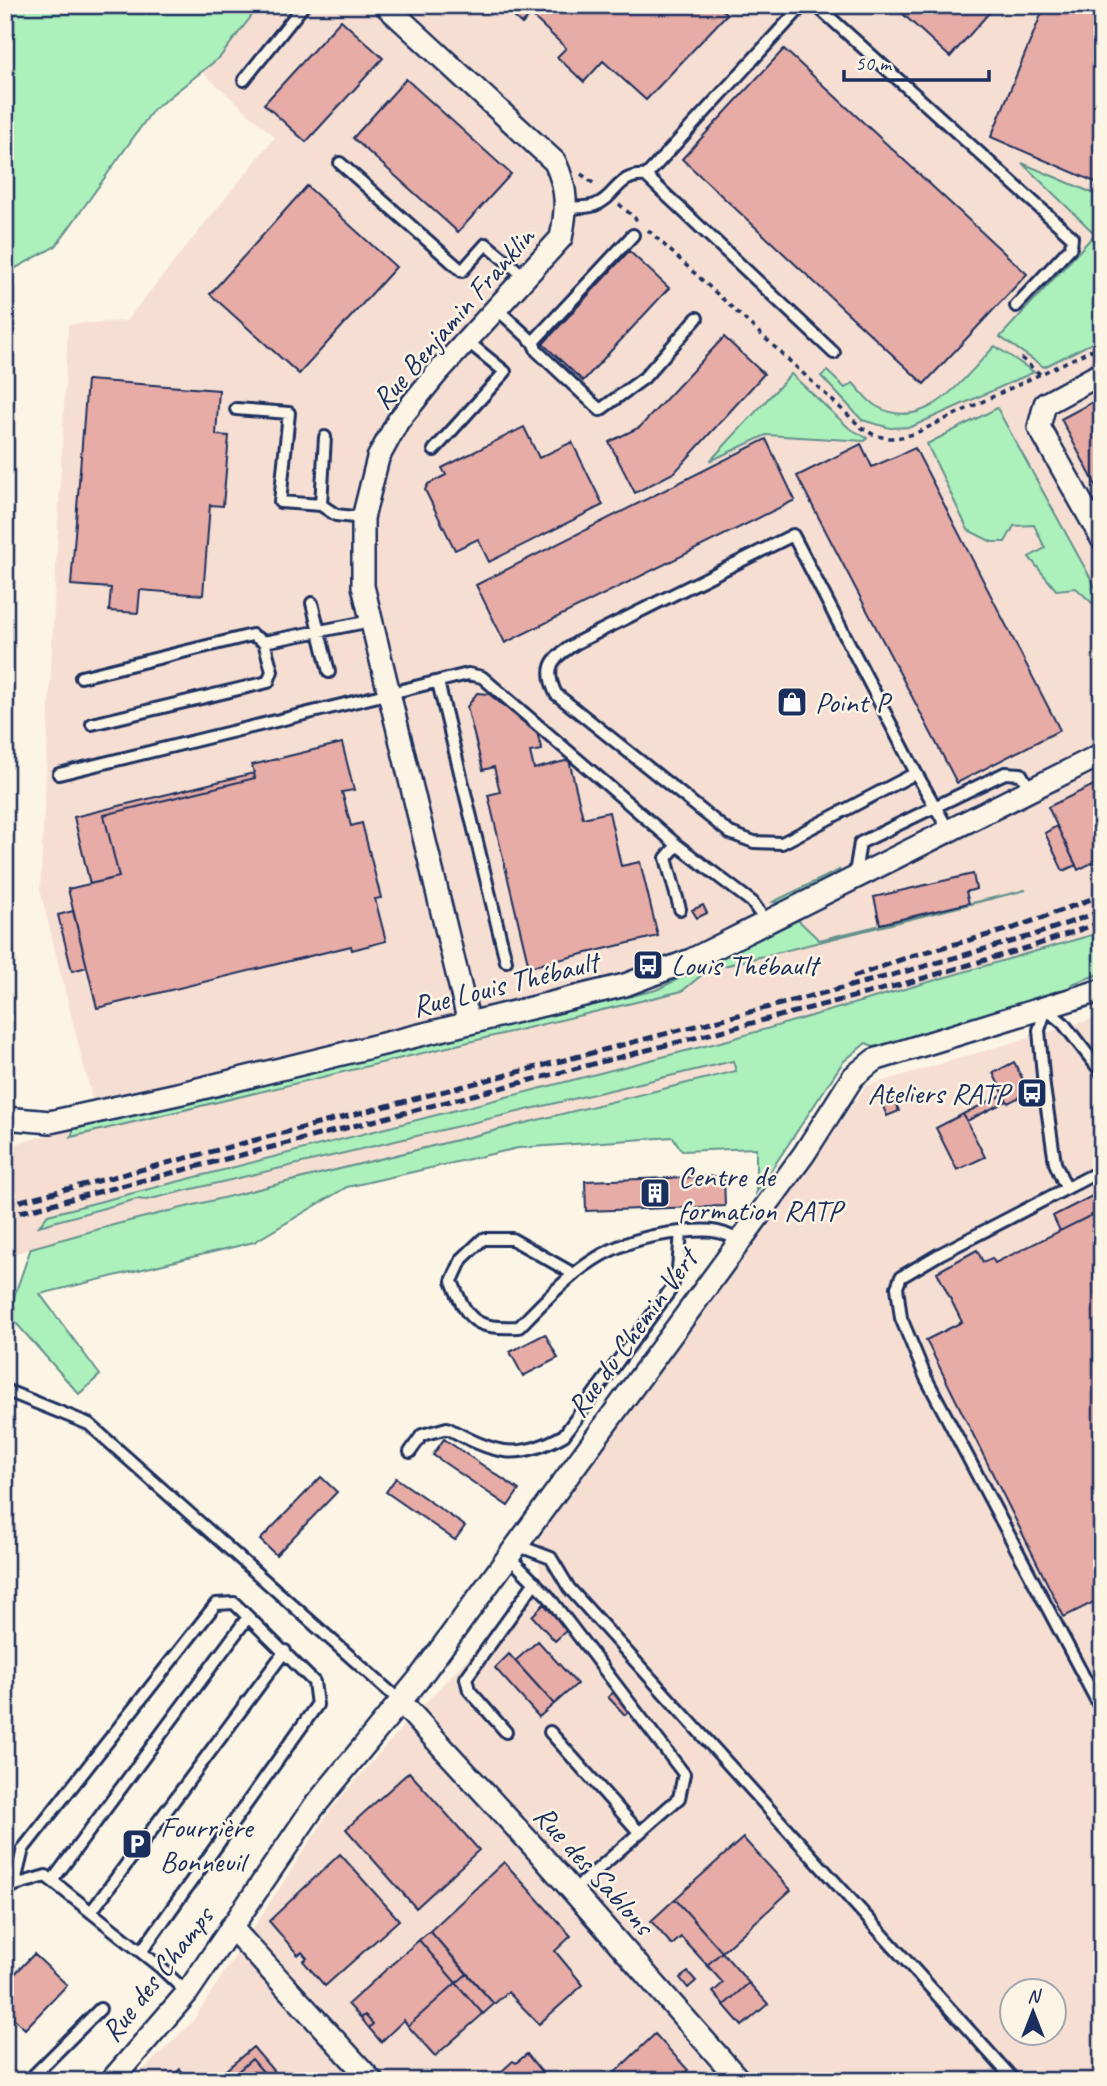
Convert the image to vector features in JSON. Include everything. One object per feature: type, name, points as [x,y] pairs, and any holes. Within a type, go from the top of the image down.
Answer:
[{"type":"street","name":"Rue Benjamin Franklin","points":[[385,5],[555,162],[565,183],[567,208],[561,238],[398,421],[378,458],[363,518],[363,586],[469,1023]]},
{"type":"street","points":[[1102,373],[1045,404],[1039,427],[1102,539]]},
{"type":"street","name":"Rue Louis Thébault","points":[[5,1118],[51,1122],[182,1093],[625,985],[691,960],[1102,754]]},
{"type":"street","name":"Rue du Chemin Vert","points":[[400,1701],[737,1240],[803,1154],[853,1077],[866,1064],[892,1054],[1102,990]]},
{"type":"street","name":"Rue des Sablons","points":[[400,1701],[573,1891],[740,2081]]},
{"type":"street","name":"Rue des Champs","points":[[111,2081],[187,1993],[313,1808],[400,1701]]},
{"type":"street","points":[[231,1927],[372,2081]]},
{"type":"lane","points":[[244,80],[304,5]]},
{"type":"lane","points":[[646,176],[803,5]]},
{"type":"lane","points":[[816,5],[1072,237],[1071,247],[1016,306]]},
{"type":"lane","points":[[340,163],[462,271],[486,244],[525,277]]},
{"type":"lane","points":[[567,208],[596,205],[614,187],[634,175],[646,176],[834,353]]},
{"type":"lane","points":[[533,342],[633,235]]},
{"type":"lane","points":[[496,308],[600,410],[644,379],[697,318]]},
{"type":"lane","points":[[434,450],[505,372],[467,341]]},
{"type":"lane","points":[[236,409],[289,413],[280,502],[321,505],[336,515],[363,518]]},
{"type":"lane","points":[[321,505],[326,437]]},
{"type":"lane","points":[[916,774],[782,843],[754,842],[730,833],[556,694],[550,669],[553,659],[563,651],[793,535],[916,774],[949,831]]},
{"type":"lane","points":[[312,603],[329,672]]},
{"type":"lane","points":[[81,677],[252,635],[264,642],[319,629],[371,621]]},
{"type":"lane","points":[[92,724],[268,682],[272,671],[264,642]]},
{"type":"lane","points":[[59,774],[468,674],[482,677],[677,845],[752,902],[766,923]]},
{"type":"lane","points":[[438,682],[506,961]]},
{"type":"lane","points":[[853,879],[860,843],[1014,772],[1021,774],[1030,790]]},
{"type":"lane","points":[[677,845],[666,858],[680,909]]},
{"type":"lane","points":[[1066,1188],[1055,1163],[1044,1087],[1039,1030],[1046,1009],[1063,1023],[1102,1073]]},
{"type":"lane","points":[[1102,1170],[921,1265],[901,1277],[897,1287],[901,1318],[926,1378],[1102,1712]]},
{"type":"lane","points":[[572,1273],[512,1239],[483,1240],[462,1259],[452,1282],[464,1311],[488,1328],[519,1327],[572,1273],[601,1253],[648,1235],[708,1229],[724,1232],[737,1240]]},
{"type":"lane","points":[[410,1452],[422,1436],[447,1428],[490,1450],[518,1452],[545,1446],[564,1436],[671,1289],[678,1269],[681,1232]]},
{"type":"lane","points":[[5,1390],[89,1424],[400,1701]]},
{"type":"lane","points":[[511,1550],[684,1774],[679,1798],[573,1891]]},
{"type":"lane","points":[[511,1550],[551,1558],[569,1588],[1015,2081]]},
{"type":"lane","points":[[506,1732],[469,1690],[466,1678],[535,1582]]},
{"type":"lane","points":[[10,1887],[23,1849],[216,1604],[234,1603],[314,1682],[317,1705],[141,1952]]},
{"type":"lane","points":[[52,1881],[248,1617]]},
{"type":"lane","points":[[92,1912],[285,1651]]},
{"type":"lane","points":[[550,1732],[639,1832]]},
{"type":"lane","points":[[10,1887],[46,1876],[141,1952],[187,1993]]},
{"type":"lane","points":[[28,2081],[100,2009]]},
{"type":"path","points":[[1021,358],[1041,374]]},
{"type":"shaded area","points":[[260,5],[1102,5],[1102,953],[871,1041],[120,1224],[5,1256],[5,1146],[98,1123],[40,890],[68,324],[126,321],[275,137],[202,72],[220,57]]},
{"type":"shaded area","points":[[1102,1016],[1102,2081],[989,2081],[982,2073],[987,2081],[132,2081],[192,2022],[331,1809],[405,1724],[541,1581],[537,1540],[866,1086]]},
{"type":"green space","points":[[5,5],[260,5],[220,57],[153,110],[56,246],[5,274]]},
{"type":"green space","points":[[1022,163],[1102,197],[1102,338],[1044,367],[1000,337],[1095,234]]},
{"type":"green space","points":[[995,346],[1034,372],[911,427],[890,428],[862,420],[821,376],[827,371],[845,388],[853,383],[876,406],[894,413],[911,413],[942,399]]},
{"type":"green space","points":[[791,374],[849,428],[867,438],[865,441],[766,435],[710,461]]},
{"type":"green space","points":[[997,408],[1102,599],[1102,612],[1076,588],[1056,590],[1029,557],[1045,548],[1034,525],[1014,526],[1005,542],[992,542],[968,530],[927,444]]},
{"type":"green space","points":[[839,870],[838,876],[782,904],[773,902]]},
{"type":"green space","points":[[1026,890],[708,970],[682,991],[71,1137],[74,1129],[656,990],[798,920],[819,940]]},
{"type":"green space","points":[[1102,932],[1102,973],[1072,984],[1073,990],[875,1047],[866,1043],[843,1062],[756,1193],[756,1148],[682,1151],[673,1137],[518,1148],[347,1187],[254,1242],[40,1294],[100,1375],[79,1394],[8,1314],[31,1248],[117,1224],[736,1071],[733,1061],[146,1200],[137,1199],[39,1226],[48,1215],[728,1040]]},
{"type":"building","points":[[501,5],[717,5],[727,14],[646,100],[603,61],[584,82],[557,57],[566,48],[531,15],[522,24]]},
{"type":"building","points":[[893,5],[996,5],[950,57]]},
{"type":"building","points":[[1045,5],[1069,5],[1102,19],[1102,185],[991,137]]},
{"type":"building","points":[[341,20],[383,58],[306,142],[264,104]]},
{"type":"building","points":[[784,49],[1027,274],[924,384],[682,159]]},
{"type":"building","points":[[406,79],[511,174],[458,232],[353,138]]},
{"type":"building","points":[[307,186],[396,267],[299,374],[210,294]]},
{"type":"building","points":[[629,251],[669,288],[583,381],[543,344]]},
{"type":"building","points":[[724,337],[764,374],[675,472],[635,493],[609,442],[640,427]]},
{"type":"building","points":[[87,380],[219,390],[216,435],[229,436],[223,506],[210,505],[203,595],[140,590],[138,613],[109,611],[111,588],[71,585]]},
{"type":"building","points":[[1102,397],[1102,497],[1061,419]]},
{"type":"building","points":[[524,427],[539,458],[572,442],[603,505],[489,562],[478,539],[455,550],[425,490],[428,484],[446,475],[442,468]]},
{"type":"building","points":[[766,439],[795,500],[505,643],[476,585]]},
{"type":"building","points":[[861,444],[872,467],[915,448],[1060,730],[957,783],[797,476]]},
{"type":"building","points":[[477,693],[489,694],[537,733],[542,750],[530,752],[534,769],[569,760],[583,818],[609,812],[621,866],[640,862],[658,936],[529,967],[488,795],[500,792],[494,767],[483,770],[467,707]]},
{"type":"building","points":[[342,743],[354,790],[342,792],[351,826],[362,823],[381,898],[375,899],[386,941],[352,950],[351,946],[97,1008],[68,889],[119,877],[104,815],[255,778],[252,765]]},
{"type":"building","points":[[254,773],[255,778],[104,815],[119,877],[90,884],[74,817]]},
{"type":"building","points":[[1102,781],[1102,858],[1078,870],[1048,807]]},
{"type":"building","points":[[1057,826],[1076,865],[1063,871],[1045,833]]},
{"type":"building","points":[[973,874],[976,889],[966,892],[969,903],[880,924],[874,897]]},
{"type":"building","points":[[703,905],[707,913],[697,918],[692,910]]},
{"type":"building","points":[[73,911],[87,967],[72,971],[58,915]]},
{"type":"building","points":[[1014,1062],[1029,1092],[1008,1103],[993,1073]]},
{"type":"building","points":[[1004,1094],[1007,1101],[967,1121],[963,1114]]},
{"type":"building","points":[[894,1099],[899,1111],[887,1116],[882,1104]]},
{"type":"building","points":[[963,1114],[985,1157],[957,1170],[936,1128]]},
{"type":"building","name":"Centre de formation RATP","points":[[724,1176],[725,1206],[586,1211],[585,1181]]},
{"type":"building","points":[[1102,1191],[1102,1210],[1060,1231],[1053,1216]]},
{"type":"building","points":[[1102,1210],[1102,1598],[1064,1617],[926,1340],[962,1322],[937,1272],[977,1250],[983,1262],[992,1258],[995,1263]]},
{"type":"building","points":[[545,1334],[558,1358],[523,1376],[510,1352]]},
{"type":"building","points":[[444,1439],[519,1490],[508,1506],[433,1455]]},
{"type":"building","points":[[321,1477],[337,1492],[276,1555],[260,1540]]},
{"type":"building","points":[[396,1478],[465,1526],[455,1540],[386,1492]]},
{"type":"building","points":[[544,1604],[567,1630],[555,1641],[532,1616]]},
{"type":"building","points":[[538,1641],[577,1684],[554,1704],[515,1661]]},
{"type":"building","points":[[509,1654],[554,1704],[539,1717],[495,1668]]},
{"type":"building","points":[[616,1690],[632,1708],[625,1715],[608,1697]]},
{"type":"building","points":[[409,1772],[479,1850],[416,1908],[346,1829]]},
{"type":"building","points":[[743,1838],[791,1890],[722,1952],[675,1899]]},
{"type":"building","points":[[340,1854],[399,1920],[325,1986],[303,1961],[307,1958],[302,1952],[298,1955],[269,1921]]},
{"type":"building","points":[[504,1862],[571,1936],[555,1951],[583,1985],[539,2024],[508,1992],[494,2004],[430,1931]]},
{"type":"building","points":[[675,1899],[722,1952],[707,1965],[681,1937],[672,1945],[651,1921]]},
{"type":"building","points":[[430,1931],[467,1974],[456,1983],[419,1940]]},
{"type":"building","points":[[419,1940],[456,1983],[408,2026],[404,2020],[381,2042],[369,2028],[373,2024],[365,2015],[361,2018],[348,2004]]},
{"type":"building","points":[[722,1952],[749,1983],[724,2005],[713,1992],[723,1983],[707,1965]]},
{"type":"building","points":[[34,1954],[67,1985],[25,2029],[5,2010],[5,1984]]},
{"type":"building","points":[[688,1972],[696,1981],[688,1988],[680,1978]]},
{"type":"building","points":[[467,1974],[494,2004],[483,2014],[456,1983]]},
{"type":"building","points":[[456,1983],[483,2014],[435,2056],[408,2026]]},
{"type":"building","points":[[749,1983],[768,2004],[742,2026],[724,2005]]},
{"type":"building","points":[[365,2015],[373,2024],[369,2028],[361,2018]]},
{"type":"building","points":[[655,2034],[688,2070],[685,2073],[692,2081],[606,2081]]},
{"type":"building","points":[[253,2047],[282,2081],[271,2081],[252,2059],[227,2081],[213,2081]]},
{"type":"building","points":[[527,2054],[549,2081],[491,2081],[513,2061],[516,2063]]},
{"type":"building","points":[[252,2059],[271,2081],[227,2081]]},
{"type":"building","points":[[180,2069],[190,2081],[168,2081]]},
{"type":"railway","points":[[853,977],[911,956],[1014,928],[1102,895]]},
{"type":"railway","points":[[5,1205],[904,972],[1031,936],[1102,911]]},
{"type":"railway","points":[[5,1216],[907,983],[1033,946],[1102,922]]},
{"type":"place","name":"Point P","points":[[792,702]]},
{"type":"place","name":"Louis Thébault","points":[[648,965]]},
{"type":"place","name":"Ateliers RATP","points":[[1032,1093]]},
{"type":"place","name":"Centre de formation RATP","points":[[655,1193]]},
{"type":"place","name":"Fourrière Bonneuil","points":[[137,1844]]}]
